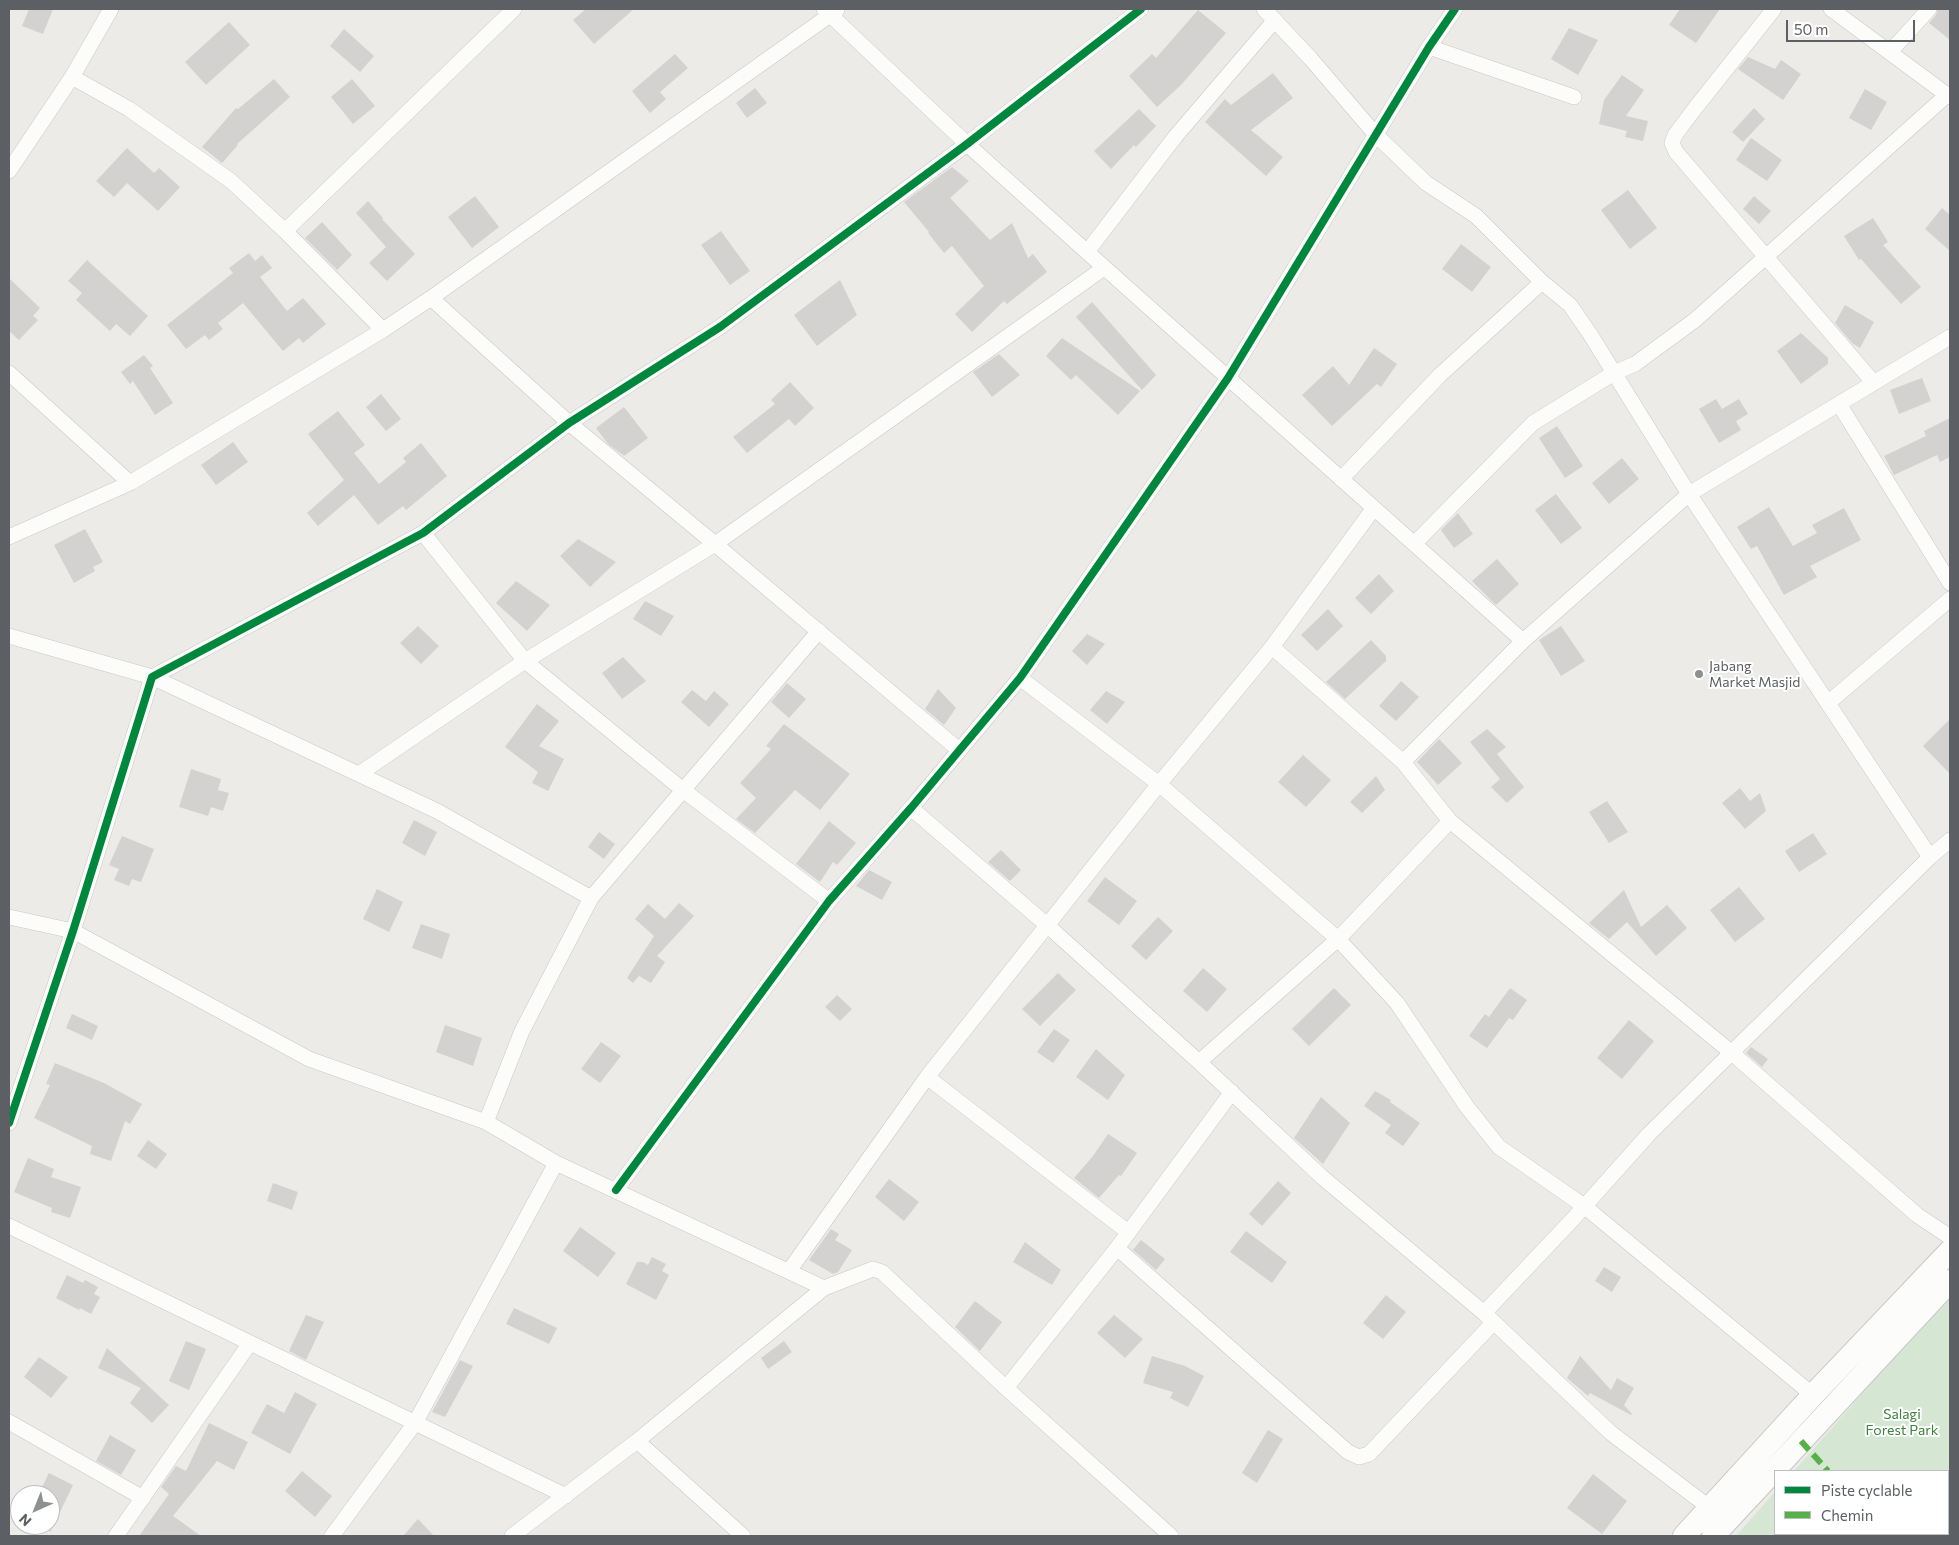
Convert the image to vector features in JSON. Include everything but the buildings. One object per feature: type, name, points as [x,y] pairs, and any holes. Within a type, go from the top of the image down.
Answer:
[{"type":"street","points":[[9,171],[72,77],[111,9]]},
{"type":"street","points":[[284,231],[514,9]]},
{"type":"street","points":[[9,1123],[73,931],[152,677],[423,533],[569,423],[720,327],[968,144],[1141,9]]},
{"type":"street","points":[[1264,9],[1311,59],[1376,135],[1426,183],[1476,216],[1542,282],[1570,305],[1689,494],[1930,857]]},
{"type":"street","points":[[616,1190],[829,901],[911,808],[1020,678],[1228,378],[1429,47],[1455,9]]},
{"type":"street","points":[[1774,9],[1696,107],[1675,135],[1672,143],[1676,152],[1874,383]]},
{"type":"street","points":[[1414,544],[1533,423],[1614,374],[1635,364],[1695,320],[1765,255],[1949,96],[1831,9]]},
{"type":"street","points":[[1890,52],[1929,9]]},
{"type":"street","points":[[9,537],[130,483],[384,330],[831,11],[968,144],[1104,268],[1523,641]]},
{"type":"street","points":[[1087,252],[1175,137],[1275,20]]},
{"type":"street","points":[[1429,47],[1574,97]]},
{"type":"street","points":[[72,77],[129,109],[231,181],[384,330]]},
{"type":"street","points":[[359,774],[525,661],[715,544],[1104,268]]},
{"type":"street","points":[[1341,479],[1440,375],[1542,282]]},
{"type":"street","points":[[431,298],[569,423],[959,750]]},
{"type":"street","points":[[1402,762],[1523,641],[1689,494],[1950,337]]},
{"type":"street","points":[[9,373],[130,483]]},
{"type":"street","points":[[1839,404],[1950,583]]},
{"type":"street","points":[[789,1271],[927,1077],[1159,784],[1272,647],[1374,508]]},
{"type":"street","points":[[423,533],[525,661],[683,790],[829,901]]},
{"type":"street","points":[[1828,703],[1950,599]]},
{"type":"street","points":[[486,1122],[522,1031],[591,898],[819,631]]},
{"type":"street","points":[[9,636],[152,677],[437,811],[591,898]]},
{"type":"street","points":[[1272,647],[1402,762],[1450,820],[1732,1053],[1917,1215],[1950,1237]]},
{"type":"street","points":[[1020,678],[1159,784],[1338,940],[1397,1003],[1467,1106],[1500,1147],[1584,1206],[1813,1395]]},
{"type":"street","points":[[911,808],[1048,926],[1232,1092],[1322,1177],[1489,1318],[1611,1433],[1710,1508]]},
{"type":"street","points":[[1199,1062],[1338,940],[1450,820]]},
{"type":"street","points":[[1116,1248],[1348,1452],[1359,1457],[1369,1454],[1489,1318],[1584,1206],[1649,1134],[1930,857],[1950,840]]},
{"type":"street","points":[[9,918],[73,931],[309,1059],[486,1122],[556,1162],[824,1288]]},
{"type":"street","points":[[927,1077],[1128,1232]]},
{"type":"street","points":[[1006,1388],[1116,1248],[1232,1092]]},
{"type":"street","points":[[332,1536],[415,1423],[556,1162]]},
{"type":"street","points":[[9,1226],[566,1496]]},
{"type":"street","points":[[1684,1536],[1813,1395],[1950,1252]]},
{"type":"street","points":[[512,1536],[637,1441],[824,1288],[873,1269],[882,1272],[1006,1388],[1171,1536]]},
{"type":"street","points":[[1774,1470],[1950,1281]]},
{"type":"street","points":[[116,1536],[250,1343]]},
{"type":"street","points":[[9,1422],[143,1498]]},
{"type":"street","points":[[637,1441],[744,1536]]},
{"type":"street","points":[[1713,1536],[1774,1470]]},
{"type":"green space","name":"Salagi Forest Park","points":[[1950,1299],[1950,1536],[1736,1536],[1774,1493],[1774,1535],[1949,1535],[1949,1470],[1795,1470],[1889,1363]]},
{"type":"marked path","points":[[1801,1441],[1827,1470]]},
{"type":"cycle path","points":[[9,1123],[73,931],[152,677],[423,533],[569,423],[720,327],[967,144],[1141,9]]},
{"type":"cycle path","points":[[616,1190],[829,901],[911,808],[1020,678],[1228,378],[1429,47],[1455,9]]},
{"type":"place","name":"Jabang Market Masjid","points":[[1699,674]]}]
